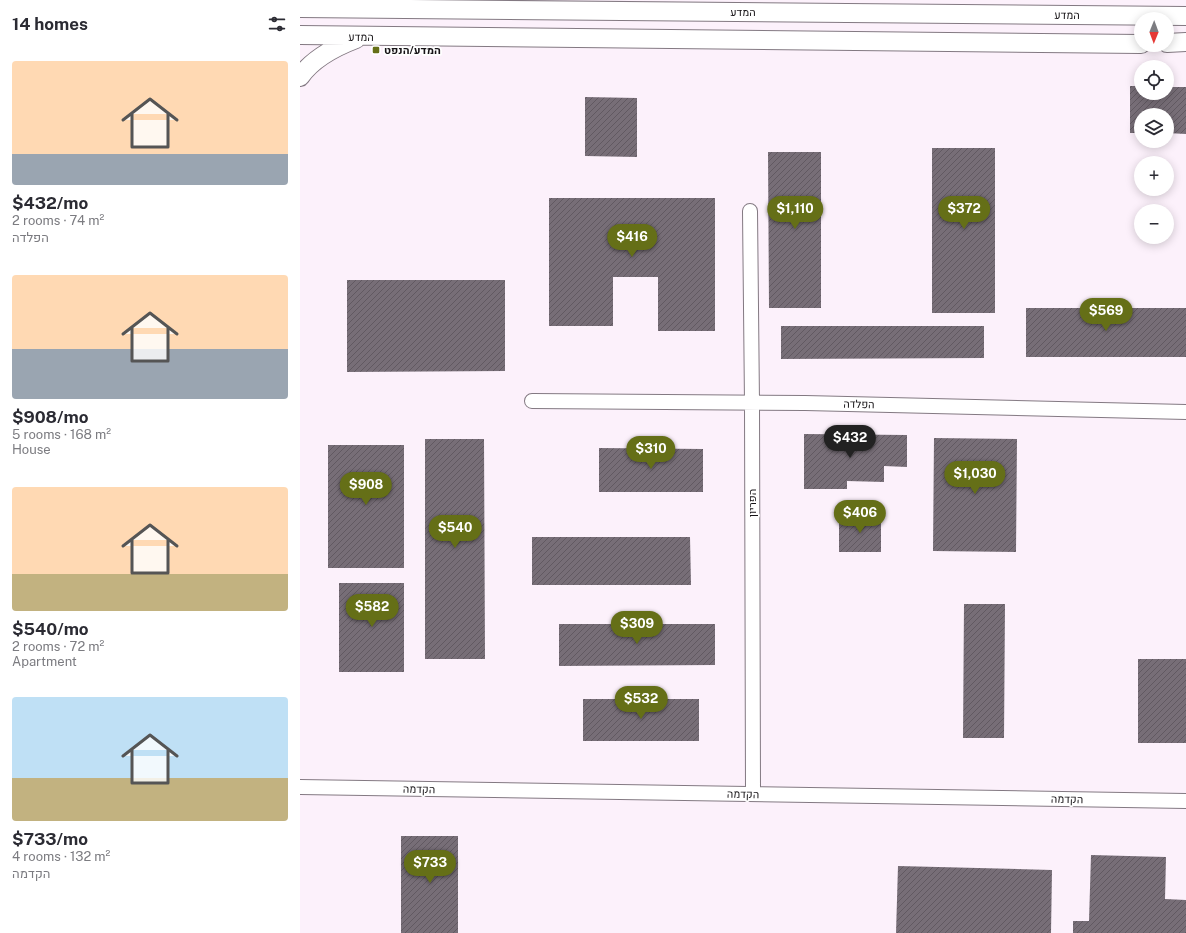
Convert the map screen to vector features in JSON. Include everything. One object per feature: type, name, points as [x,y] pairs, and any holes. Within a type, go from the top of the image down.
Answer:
[{"type":"street","points":[[334,0],[350,9]]},
{"type":"street","name":"המדע","points":[[300,8],[1186,16]]},
{"type":"street","name":"המדע","points":[[300,35],[364,37],[1134,44]]},
{"type":"street","points":[[300,77],[309,66],[325,54],[340,46],[364,37]]},
{"type":"street","points":[[1174,43],[1186,42]]},
{"type":"street","name":"הפריון","points":[[750,211],[753,794]]},
{"type":"street","name":"הפלדה","points":[[532,401],[752,402],[1186,412]]},
{"type":"street","name":"הקדמה","points":[[300,787],[1186,801]]},
{"type":"building","points":[[1130,86],[1134,86],[1134,100],[1174,100],[1174,87],[1186,87],[1186,134],[1174,133],[1174,108],[1134,108],[1134,133],[1130,133]]},
{"type":"building","points":[[585,97],[637,98],[637,157],[585,156]]},
{"type":"building","points":[[932,148],[995,148],[995,313],[932,313]]},
{"type":"building","points":[[768,152],[821,152],[821,308],[769,308]]},
{"type":"building","points":[[549,198],[715,198],[715,331],[658,331],[658,277],[613,277],[613,326],[549,326]]},
{"type":"building","points":[[347,280],[505,280],[505,371],[347,372]]},
{"type":"building","points":[[1026,308],[1186,308],[1186,357],[1026,357]]},
{"type":"building","points":[[781,326],[984,326],[984,358],[781,359]]},
{"type":"building","points":[[804,434],[907,435],[907,467],[884,466],[884,482],[847,481],[847,489],[804,489]]},
{"type":"building","points":[[934,438],[1017,439],[1016,552],[933,551]]},
{"type":"building","points":[[425,439],[484,439],[485,659],[425,659]]},
{"type":"building","points":[[328,445],[404,445],[404,568],[328,568]]},
{"type":"building","points":[[599,448],[703,449],[703,492],[599,492]]},
{"type":"building","points":[[839,516],[881,516],[881,552],[839,552]]},
{"type":"building","points":[[532,537],[690,537],[691,585],[532,585]]},
{"type":"building","points":[[339,583],[404,583],[404,672],[339,672]]},
{"type":"building","points":[[964,604],[1005,604],[1004,738],[963,738]]},
{"type":"building","points":[[559,624],[715,624],[715,665],[559,666]]},
{"type":"building","points":[[1138,659],[1186,659],[1186,743],[1138,743]]},
{"type":"building","points":[[583,699],[699,699],[699,741],[583,741]]},
{"type":"building","points":[[401,836],[458,836],[458,933],[401,933]]},
{"type":"building","points":[[1091,855],[1166,857],[1165,899],[1186,900],[1186,933],[1073,933],[1073,921],[1089,921]]},
{"type":"building","points":[[898,866],[1052,870],[1051,933],[896,933]]},
{"type":"place","name":"המדע/הנפט","points":[[376,50]]}]
